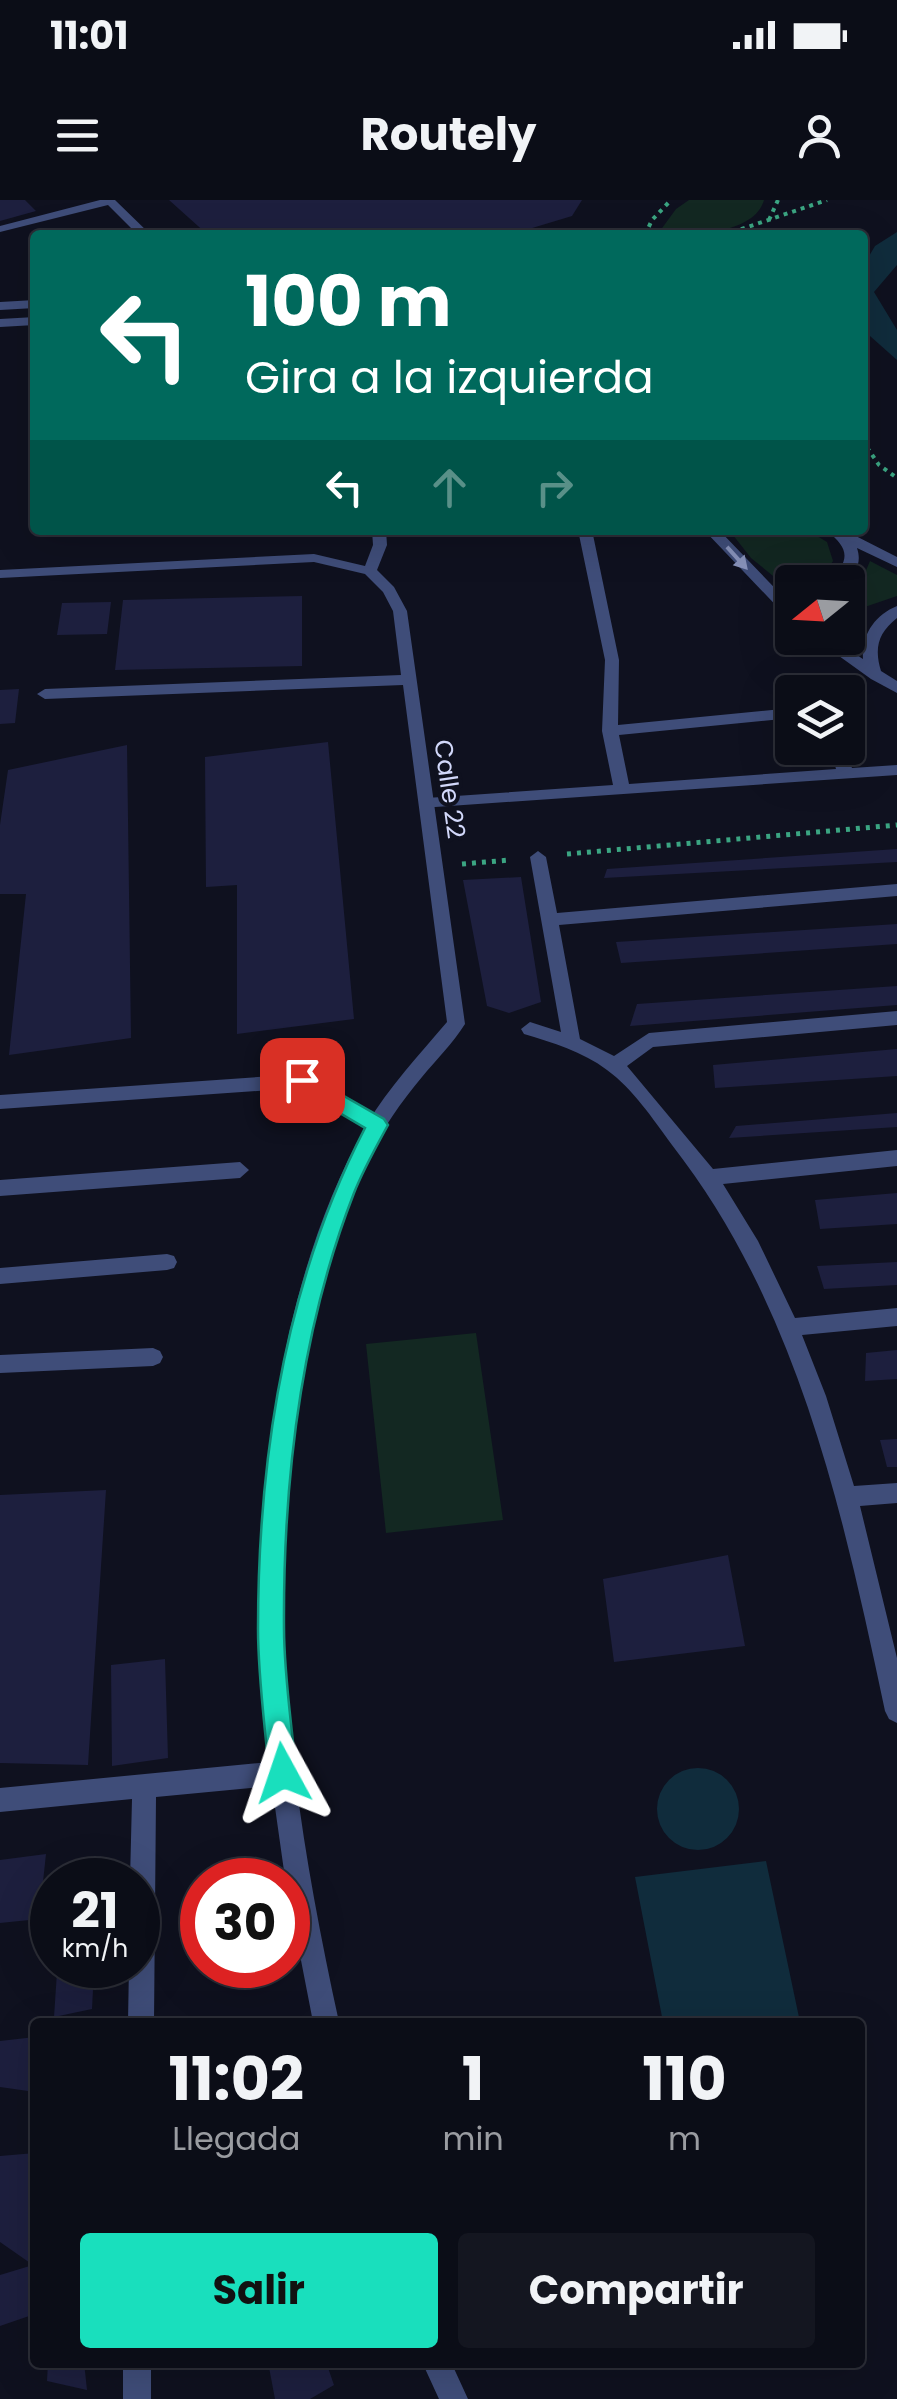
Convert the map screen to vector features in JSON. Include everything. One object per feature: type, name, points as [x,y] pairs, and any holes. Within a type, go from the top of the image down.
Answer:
[{"type":"street","points":[[0,229],[109,200],[140,230]]},
{"type":"street","points":[[0,306],[30,304]]},
{"type":"street","points":[[0,322],[30,321]]},
{"type":"street","points":[[0,574],[314,558],[370,572],[379,535]]},
{"type":"street","points":[[586,535],[612,660],[610,731],[622,790]]},
{"type":"street","points":[[716,535],[775,598]]},
{"type":"street","points":[[839,535],[853,553],[852,565]]},
{"type":"street","points":[[843,535],[897,563]]},
{"type":"street","name":"Calle 22","points":[[370,572],[388,590],[400,612],[456,1024],[377,1125]]},
{"type":"street","points":[[762,586],[775,589]]},
{"type":"street","points":[[876,676],[870,662],[872,634],[897,611]]},
{"type":"street","points":[[846,655],[897,688]]},
{"type":"street","points":[[46,694],[409,680]]},
{"type":"street","points":[[610,731],[775,715]]},
{"type":"street","points":[[843,765],[846,774]]},
{"type":"street","points":[[427,804],[897,770]]},
{"type":"street","points":[[538,857],[572,1042]]},
{"type":"street","points":[[550,920],[897,890]]},
{"type":"street","points":[[615,1066],[649,1040],[897,1018]]},
{"type":"street","points":[[530,1029],[572,1042],[615,1066],[712,1177],[789,1327],[848,1497],[897,1708]]},
{"type":"street","points":[[0,1102],[302,1080],[377,1125],[343,1192],[308,1301],[289,1400],[276,1506],[271,1631],[283,1773],[325,2018]]},
{"type":"street","points":[[712,1177],[897,1158]]},
{"type":"street","points":[[0,1188],[240,1170]]},
{"type":"street","points":[[0,1276],[167,1262]]},
{"type":"street","points":[[789,1327],[897,1317]]},
{"type":"street","points":[[0,1364],[153,1357]]},
{"type":"street","points":[[848,1497],[897,1493]]},
{"type":"street","points":[[0,1800],[283,1773]]},
{"type":"street","points":[[141,2018],[144,1788]]},
{"type":"street","points":[[137,2399],[138,2368]]},
{"type":"street","points":[[439,2368],[454,2399]]},
{"type":"path","points":[[647,230],[671,200]]},
{"type":"path","points":[[768,221],[778,200]]},
{"type":"path","points":[[740,230],[827,200]]},
{"type":"path","points":[[868,449],[879,465],[897,478]]},
{"type":"path","points":[[436,866],[897,825]]},
{"type":"green space","points":[[689,200],[764,200],[758,212],[733,227],[661,230],[676,209]]},
{"type":"green space","points":[[733,535],[815,535],[827,542],[833,561],[830,565],[775,565],[775,578],[751,558]]},
{"type":"green space","points":[[870,561],[897,575],[897,596],[865,607],[865,573]]},
{"type":"green space","points":[[476,1333],[503,1520],[386,1533],[366,1344]]},
{"type":"water","points":[[897,232],[897,265],[874,292],[897,330],[897,360],[870,336],[868,329],[868,258],[875,246]]},
{"type":"water","points":[[698,1768],[714,1771],[727,1780],[736,1793],[736,1825],[727,1838],[714,1847],[698,1850],[682,1847],[669,1838],[660,1825],[657,1809],[660,1793],[669,1780],[682,1771]]},
{"type":"water","points":[[766,1861],[799,2018],[662,2018],[635,1877]]},
{"type":"building","points":[[0,200],[25,200],[36,211],[0,221]]},
{"type":"building","points":[[169,200],[582,200],[572,216],[526,230],[202,230]]},
{"type":"building","points":[[302,596],[302,666],[115,670],[123,600]]},
{"type":"building","points":[[111,602],[107,634],[57,635],[62,603]]},
{"type":"building","points":[[19,689],[15,723],[0,724],[0,690]]},
{"type":"building","points":[[328,742],[354,1019],[237,1034],[237,885],[206,887],[205,757]]},
{"type":"building","points":[[127,745],[131,1038],[9,1055],[26,894],[0,894],[0,825],[8,770]]},
{"type":"building","points":[[897,849],[897,862],[604,878],[607,869]]},
{"type":"building","points":[[521,877],[541,1002],[509,1013],[487,1006],[463,880]]},
{"type":"building","points":[[897,924],[897,944],[621,963],[616,942]]},
{"type":"building","points":[[897,986],[897,1005],[630,1026],[637,1004]]},
{"type":"building","points":[[897,1049],[897,1076],[715,1088],[713,1065]]},
{"type":"building","points":[[897,1113],[897,1127],[729,1138],[736,1126]]},
{"type":"building","points":[[897,1193],[897,1224],[820,1229],[815,1200]]},
{"type":"building","points":[[897,1262],[897,1285],[824,1289],[817,1266]]},
{"type":"building","points":[[897,1350],[897,1379],[865,1381],[866,1353]]},
{"type":"building","points":[[897,1439],[897,1467],[887,1467],[880,1440]]},
{"type":"building","points":[[106,1490],[88,1765],[0,1763],[0,1495]]},
{"type":"building","points":[[728,1555],[745,1646],[614,1662],[603,1579]]},
{"type":"building","points":[[165,1659],[168,1758],[112,1766],[111,1665]]},
{"type":"building","points":[[46,1854],[46,1858],[30,1858],[30,1920],[0,1923],[0,1860]]},
{"type":"building","points":[[56,1988],[93,1988],[92,2009],[54,2017]]},
{"type":"building","points":[[30,2038],[30,2091],[0,2087],[0,2041]]},
{"type":"building","points":[[30,2153],[30,2263],[0,2242],[0,2156]]},
{"type":"building","points":[[30,2266],[30,2316],[0,2326],[0,2275]]},
{"type":"building","points":[[48,2368],[85,2368],[87,2390],[47,2381]]},
{"type":"building","points":[[269,2368],[328,2368],[334,2385],[310,2399],[275,2399]]},
{"type":"route","points":[[283,1773],[271,1631],[276,1506],[289,1400],[308,1301],[343,1192],[377,1125],[302,1080]]}]
